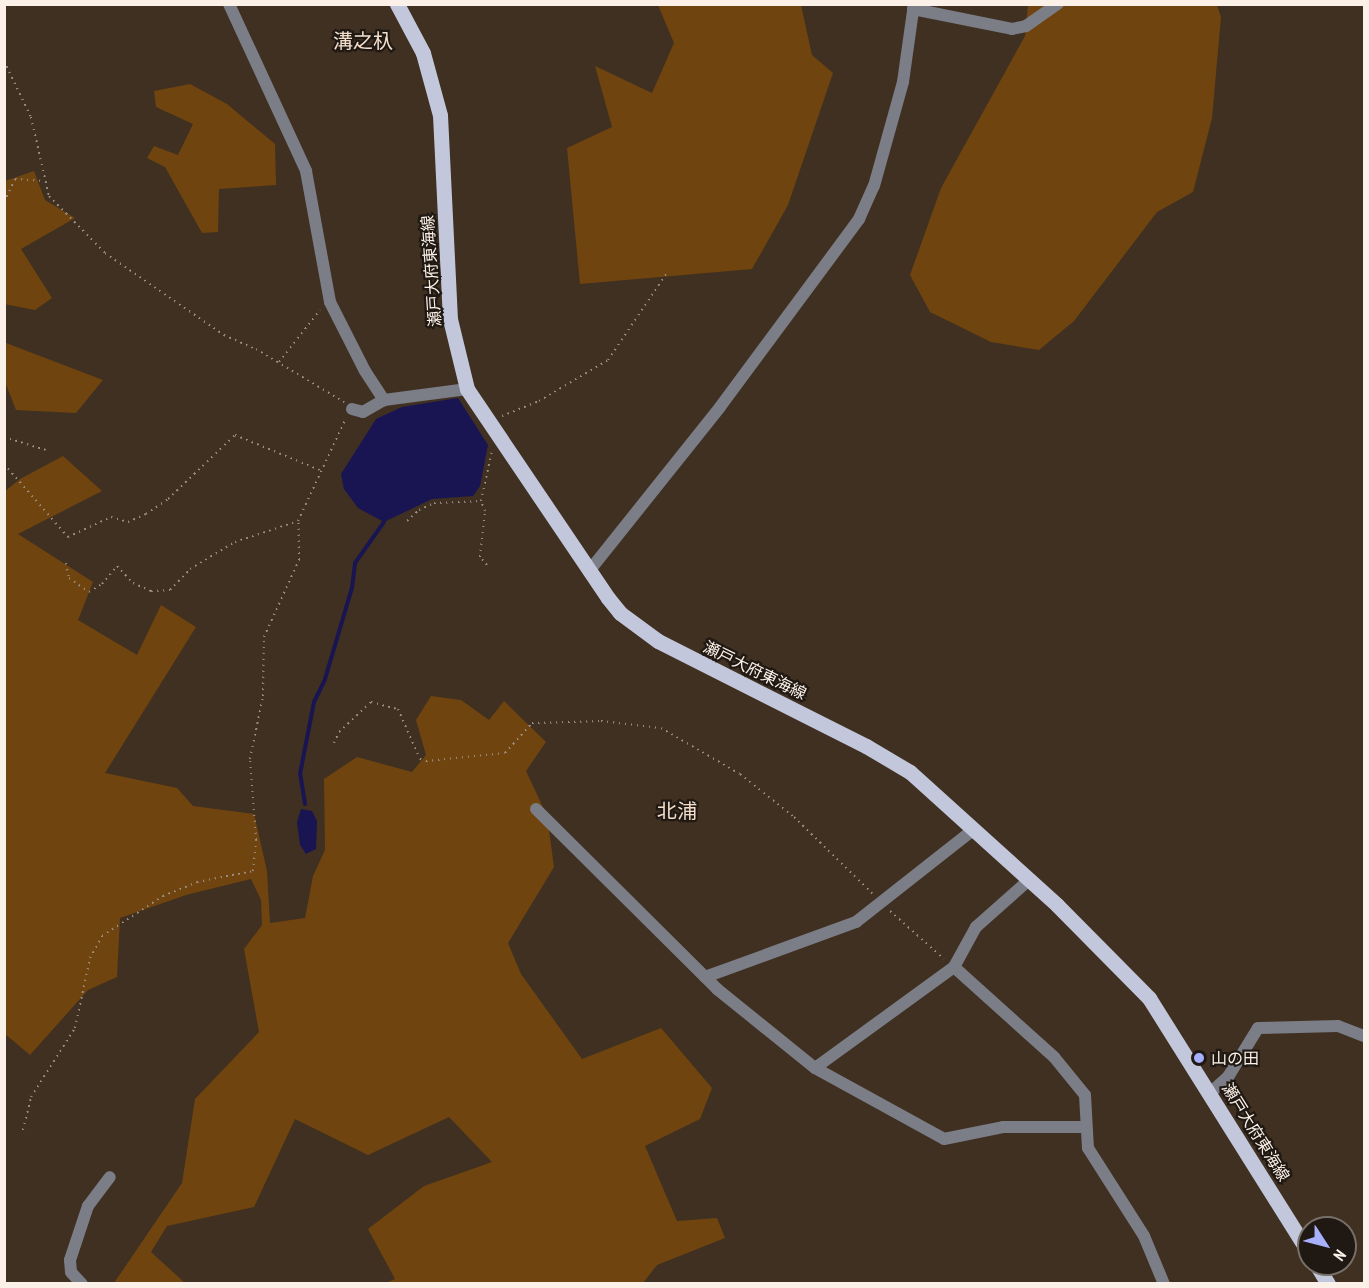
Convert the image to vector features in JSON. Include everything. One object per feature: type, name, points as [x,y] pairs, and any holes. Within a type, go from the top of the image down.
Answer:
[{"type":"main road","name":"瀬戸大府東海線","points":[[397,4],[423,53],[440,115],[450,319],[467,389],[620,613],[640,630],[866,746],[910,772],[974,829],[1105,950],[1149,998],[1297,1233]]},
{"type":"street","points":[[229,4],[306,171],[330,302],[364,371],[384,400]]},
{"type":"street","points":[[590,570],[720,407],[859,219],[874,186],[903,82],[913,7],[1012,29],[1026,26],[1058,4]]},
{"type":"street","points":[[352,409],[363,412],[384,400],[467,389]]},
{"type":"street","points":[[536,809],[705,977],[763,1029],[815,1068],[944,1139],[1003,1127],[1084,1127]]},
{"type":"street","points":[[705,977],[840,929],[882,903],[974,829]]},
{"type":"street","points":[[815,1068],[954,966],[976,927],[1029,880]]},
{"type":"street","points":[[954,966],[1072,1075],[1085,1095],[1088,1114],[1084,1127],[1088,1148],[1144,1236],[1164,1284]]},
{"type":"street","points":[[1210,1092],[1228,1077],[1258,1028],[1338,1026],[1365,1036]]},
{"type":"street","points":[[82,1284],[71,1272],[70,1260],[88,1206],[110,1177]]},
{"type":"path","points":[[4,61],[31,117],[49,196],[105,253],[224,335],[279,362],[352,409],[320,470],[298,520],[299,560],[264,637],[263,696],[250,759],[256,840],[254,871],[197,882],[163,896],[102,936],[90,958],[75,1028],[32,1097],[23,1130]]},
{"type":"path","points":[[4,202],[15,179],[45,181]]},
{"type":"path","points":[[488,422],[539,401],[608,360],[667,273]]},
{"type":"path","points":[[279,362],[301,329],[330,302]]},
{"type":"path","points":[[487,565],[480,557],[485,511],[481,501],[498,434]]},
{"type":"path","points":[[4,464],[68,537],[111,517],[128,522],[146,514],[168,499],[236,435],[320,470]]},
{"type":"path","points":[[4,437],[49,451]]},
{"type":"path","points":[[407,521],[419,510],[434,502],[481,501]]},
{"type":"path","points":[[66,563],[69,578],[89,592],[102,584],[117,566],[133,583],[151,591],[170,590],[190,569],[235,542],[298,520]]},
{"type":"path","points":[[334,743],[339,732],[371,702],[398,709],[420,759],[426,761],[505,753],[532,723],[602,721],[661,728],[740,774],[794,817],[882,903],[954,966]]},
{"type":"shaded area","points":[[658,5],[801,5],[812,55],[833,73],[788,205],[752,269],[580,284],[567,148],[612,127],[595,66],[652,93],[674,43]]},
{"type":"shaded area","points":[[1028,5],[1217,5],[1221,17],[1212,118],[1193,192],[1157,212],[1074,321],[1039,350],[991,342],[930,312],[910,275],[941,188],[1025,36]]},
{"type":"shaded area","points":[[190,84],[227,104],[275,144],[276,185],[219,189],[218,232],[202,233],[165,167],[147,158],[154,146],[178,155],[193,124],[156,107],[154,91]]},
{"type":"shaded area","points":[[34,171],[45,200],[75,218],[21,249],[52,298],[35,310],[4,304],[5,181]]},
{"type":"shaded area","points":[[4,341],[103,380],[76,413],[16,410],[5,382]]},
{"type":"shaded area","points":[[458,398],[488,445],[480,486],[473,496],[432,499],[384,522],[358,508],[344,489],[341,474],[376,419],[402,407]]},
{"type":"shaded area","points":[[63,456],[102,491],[18,534],[93,582],[78,620],[137,655],[161,605],[196,627],[105,773],[177,788],[193,806],[254,814],[267,871],[270,923],[305,918],[313,876],[325,850],[324,779],[357,757],[412,772],[426,755],[416,720],[431,696],[461,700],[489,720],[504,701],[546,742],[526,771],[547,816],[554,867],[508,943],[521,974],[582,1059],[661,1028],[712,1088],[700,1119],[645,1146],[677,1221],[717,1218],[725,1238],[657,1265],[643,1283],[386,1283],[395,1279],[368,1229],[424,1186],[492,1162],[449,1117],[368,1155],[295,1119],[254,1207],[167,1226],[151,1252],[185,1283],[114,1283],[182,1183],[195,1099],[259,1032],[244,949],[262,925],[261,900],[251,879],[186,895],[120,918],[117,977],[88,990],[30,1055],[5,1034],[4,492],[20,479]]},
{"type":"shaded area","points":[[301,809],[312,811],[317,821],[316,849],[306,854],[300,845],[297,822]]},
{"type":"waterway","points":[[305,804],[300,774],[314,702],[325,679],[352,588],[355,563],[384,522]]},
{"type":"place","name":"山の田","points":[[1199,1058]]},
{"type":"district","name":"溝之杁","points":[[363,41]]},
{"type":"district","name":"北浦","points":[[677,811]]}]
